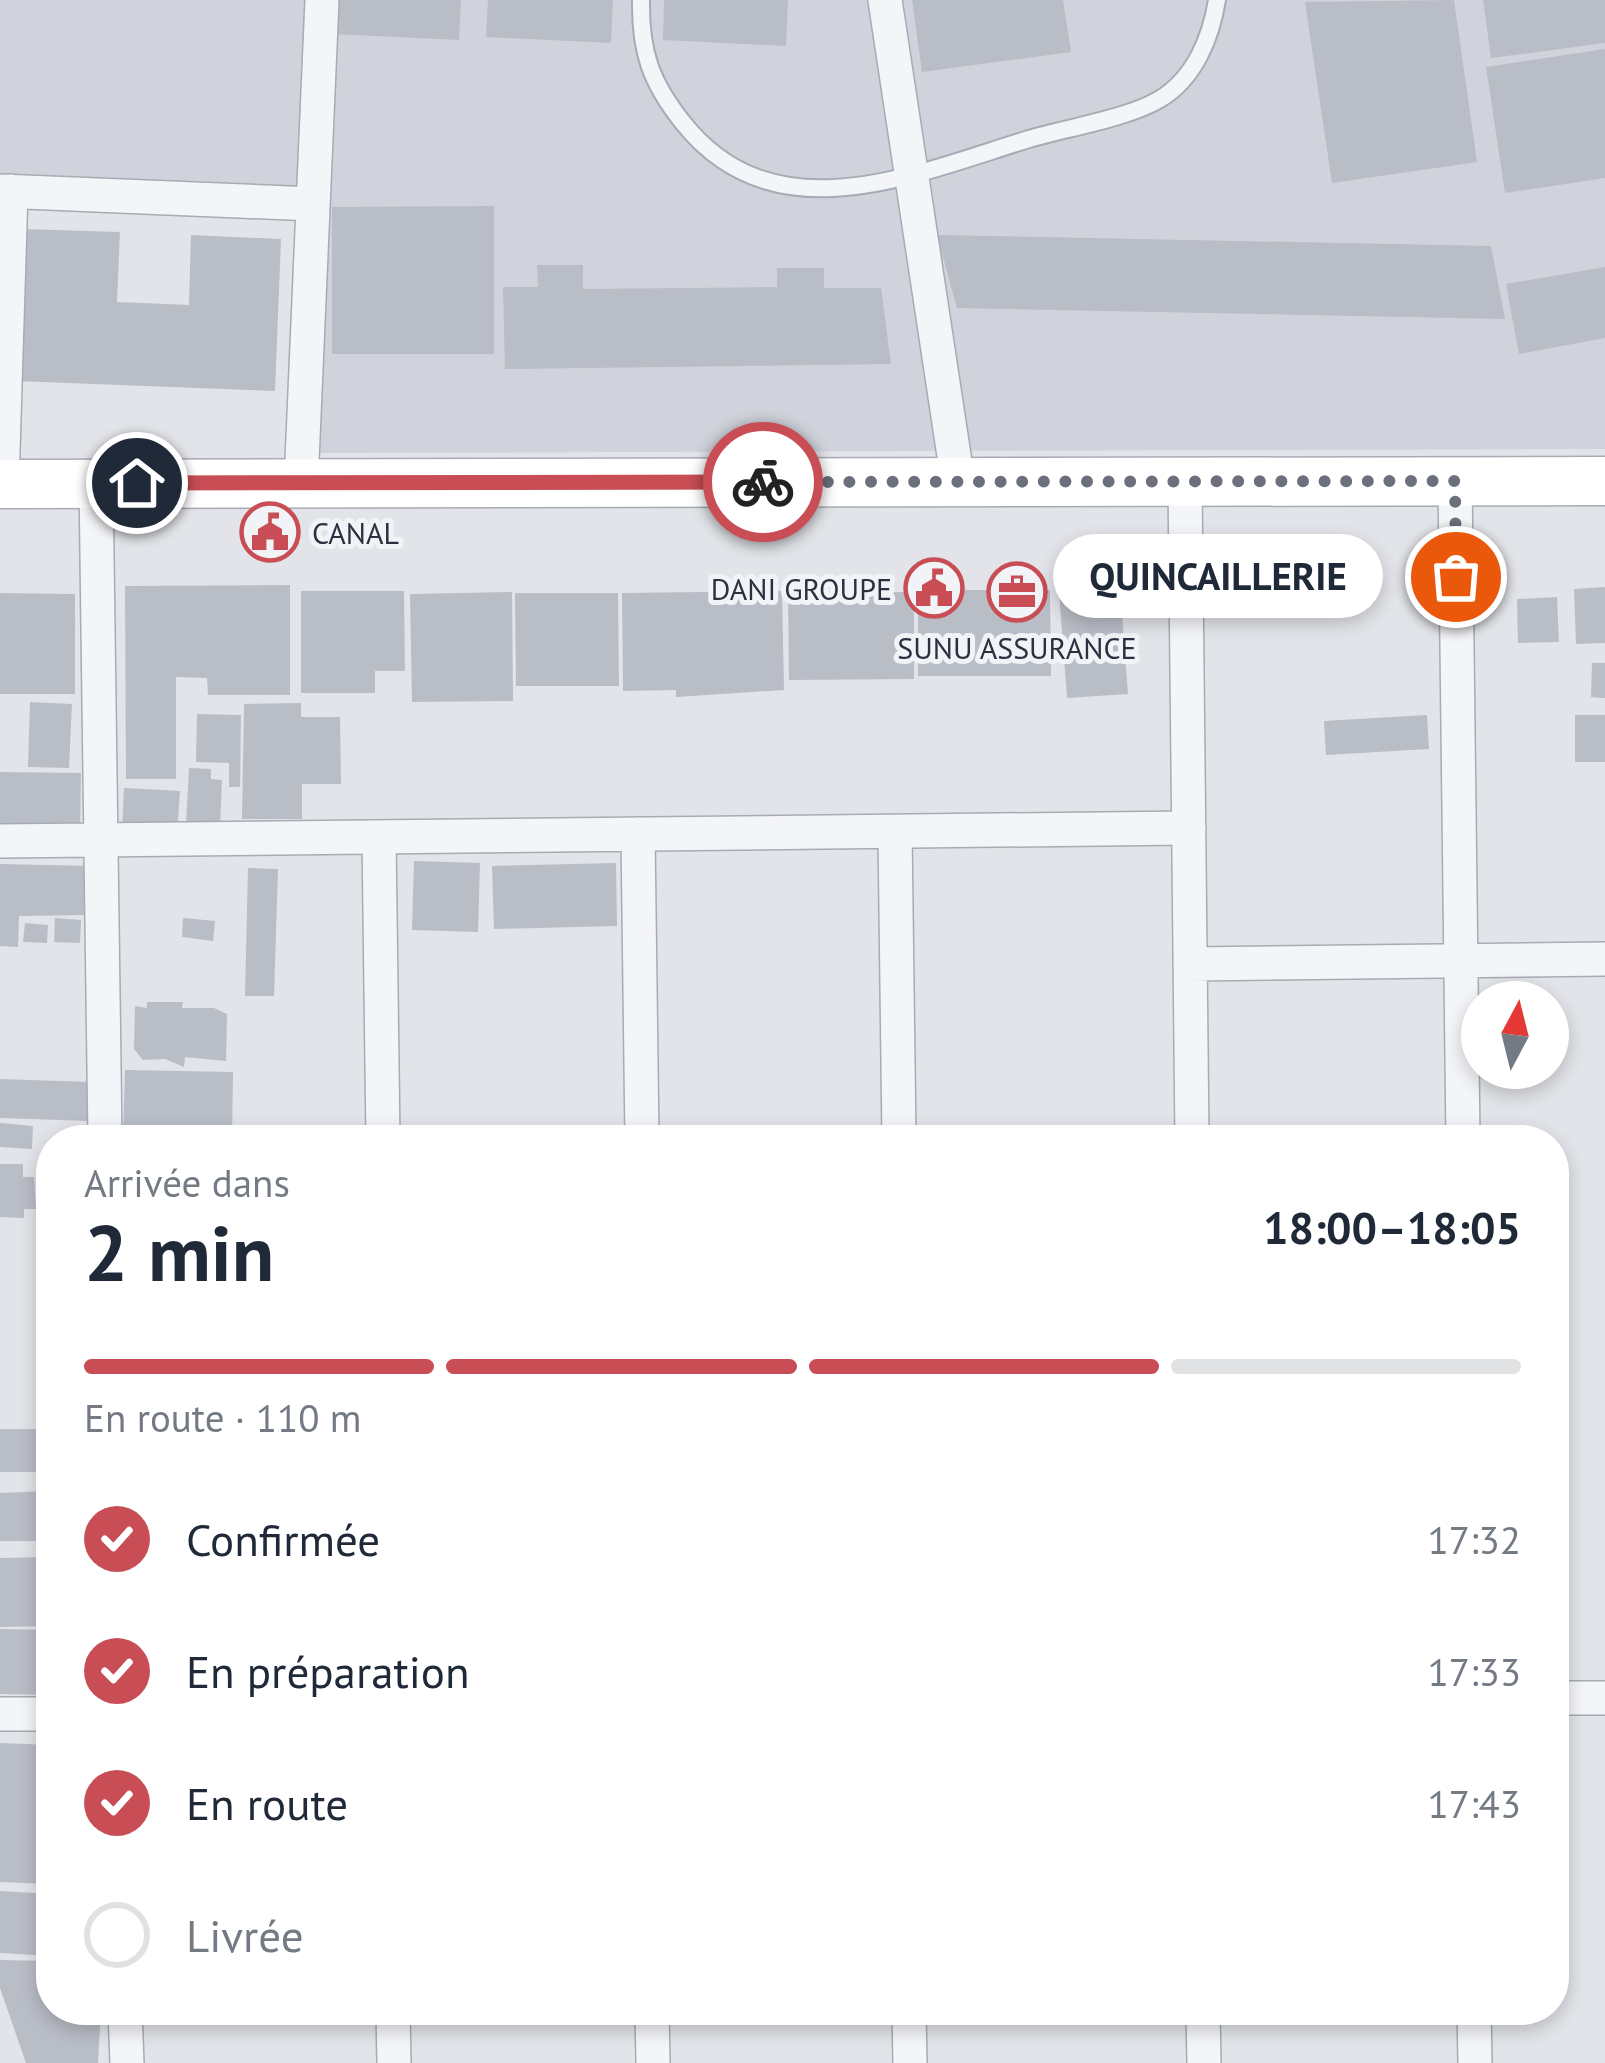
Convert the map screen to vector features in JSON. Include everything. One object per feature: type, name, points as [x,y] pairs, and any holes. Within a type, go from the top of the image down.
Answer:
[{"type":"main road","points":[[1,484],[1605,481]]},
{"type":"street","points":[[301,484],[322,0]]},
{"type":"street","points":[[885,0],[958,482]]},
{"type":"street","points":[[1,484],[6,191],[313,204]]},
{"type":"street","points":[[1455,481],[1463,1125]]},
{"type":"street","points":[[1185,482],[1192,1125]]},
{"type":"street","points":[[96,483],[105,1125]]},
{"type":"street","points":[[0,841],[1189,828]]},
{"type":"street","points":[[895,832],[898,1125]]},
{"type":"street","points":[[638,834],[642,1125]]},
{"type":"street","points":[[379,837],[383,1125]]},
{"type":"street","points":[[1190,964],[1605,959]]},
{"type":"street","points":[[1569,1698],[1605,1698]]},
{"type":"street","points":[[0,1714],[36,1714]]},
{"type":"street","points":[[126,2025],[128,2063]]},
{"type":"street","points":[[393,2025],[394,2063]]},
{"type":"street","points":[[652,2025],[653,2063]]},
{"type":"street","points":[[909,2025],[910,2063]]},
{"type":"street","points":[[1203,2025],[1204,2063]]},
{"type":"street","points":[[1474,2025],[1475,2063]]},
{"type":"lane","points":[[641,0],[640,49],[673,111],[711,158],[766,182],[822,192],[911,175],[1161,99],[1210,44],[1217,0]]},
{"type":"shaded area","points":[[0,0],[1605,0],[1605,449],[314,453],[321,196],[0,181]]},
{"type":"building","points":[[336,0],[461,0],[459,40],[334,34]]},
{"type":"building","points":[[488,0],[613,0],[611,43],[486,37]]},
{"type":"building","points":[[664,0],[788,0],[786,46],[663,40]]},
{"type":"building","points":[[912,0],[1063,0],[1071,52],[922,72]]},
{"type":"building","points":[[1454,0],[1477,162],[1332,183],[1305,2]]},
{"type":"building","points":[[1483,0],[1605,0],[1605,43],[1491,58]]},
{"type":"building","points":[[1605,49],[1605,178],[1505,193],[1486,67]]},
{"type":"building","points":[[494,206],[494,354],[332,354],[332,207]]},
{"type":"building","points":[[21,229],[120,232],[117,302],[189,305],[191,235],[281,239],[275,391],[16,381]]},
{"type":"building","points":[[937,235],[1491,246],[1505,319],[957,308]]},
{"type":"building","points":[[537,265],[583,265],[583,289],[777,287],[777,268],[824,268],[824,288],[881,288],[891,364],[505,369],[503,287],[538,287]]},
{"type":"building","points":[[1605,267],[1605,338],[1519,354],[1506,284]]},
{"type":"building","points":[[290,585],[290,695],[208,695],[207,678],[176,677],[176,779],[126,779],[125,586]]},
{"type":"building","points":[[1605,587],[1605,643],[1576,644],[1574,589]]},
{"type":"building","points":[[1120,588],[1128,694],[1067,698],[1059,592]]},
{"type":"building","points":[[918,590],[1050,590],[1051,676],[918,676]]},
{"type":"building","points":[[301,591],[404,591],[405,671],[375,671],[375,693],[301,693]]},
{"type":"building","points":[[782,591],[784,690],[676,697],[676,690],[623,691],[622,593]]},
{"type":"building","points":[[512,592],[513,701],[412,702],[410,594]]},
{"type":"building","points":[[914,592],[914,679],[789,680],[788,593]]},
{"type":"building","points":[[0,593],[75,594],[75,694],[0,694]]},
{"type":"building","points":[[515,593],[618,593],[619,686],[516,686]]},
{"type":"building","points":[[1557,597],[1559,642],[1518,643],[1517,599]]},
{"type":"building","points":[[1592,663],[1605,663],[1605,698],[1591,697]]},
{"type":"building","points":[[30,702],[72,704],[69,768],[28,767]]},
{"type":"building","points":[[301,703],[301,717],[340,717],[341,784],[302,784],[302,819],[242,819],[244,704]]},
{"type":"building","points":[[197,714],[241,715],[240,787],[229,787],[229,763],[196,762]]},
{"type":"building","points":[[1427,715],[1429,749],[1326,755],[1324,721]]},
{"type":"building","points":[[1575,715],[1605,715],[1605,762],[1575,762]]},
{"type":"building","points":[[189,768],[211,769],[211,779],[222,780],[220,827],[186,825]]},
{"type":"building","points":[[0,772],[81,773],[80,830],[0,830]]},
{"type":"building","points":[[124,788],[180,791],[177,833],[122,829]]},
{"type":"building","points":[[414,861],[480,863],[478,932],[412,930]]},
{"type":"building","points":[[616,863],[617,926],[494,929],[492,866]]},
{"type":"building","points":[[0,864],[91,866],[90,915],[19,916],[18,947],[0,946]]},
{"type":"building","points":[[248,868],[278,869],[274,996],[245,996]]},
{"type":"building","points":[[55,918],[81,920],[80,943],[54,942]]},
{"type":"building","points":[[183,918],[215,921],[213,941],[182,937]]},
{"type":"building","points":[[25,923],[48,925],[47,943],[23,942]]},
{"type":"building","points":[[147,1002],[183,1002],[182,1008],[214,1008],[227,1014],[226,1061],[185,1057],[184,1067],[165,1059],[143,1060],[134,1049],[135,1006],[147,1008]]},
{"type":"building","points":[[125,1070],[233,1072],[232,1125],[123,1125]]},
{"type":"building","points":[[0,1079],[91,1082],[89,1121],[0,1118]]},
{"type":"building","points":[[0,1123],[33,1126],[32,1149],[0,1147]]},
{"type":"building","points":[[0,1164],[23,1164],[23,1177],[34,1177],[36,1209],[24,1209],[24,1218],[0,1217]]},
{"type":"building","points":[[0,1429],[36,1429],[36,1472],[0,1472]]},
{"type":"building","points":[[36,1491],[36,1541],[0,1541],[0,1493]]},
{"type":"building","points":[[36,1557],[36,1626],[0,1627],[0,1558]]},
{"type":"building","points":[[0,1629],[36,1630],[36,1695],[0,1694]]},
{"type":"building","points":[[0,1743],[36,1744],[36,1883],[0,1882]]},
{"type":"building","points":[[0,1891],[36,1893],[36,1955],[0,1953]]},
{"type":"building","points":[[0,1960],[36,1961],[36,2025],[100,2025],[98,2063],[26,2063],[0,1988]]},
{"type":"way so far","points":[[763,482],[1455,481],[1456,577]]},
{"type":"place","name":"CANAL","points":[[270,532]]},
{"type":"place","name":"QUINCAILLERIE","points":[[1456,577]]},
{"type":"place","name":"DANI GROUPE","points":[[934,588]]},
{"type":"place","name":"SUNU ASSURANCE","points":[[1017,592]]},
{"type":"route","points":[[137,483],[763,482]]}]
